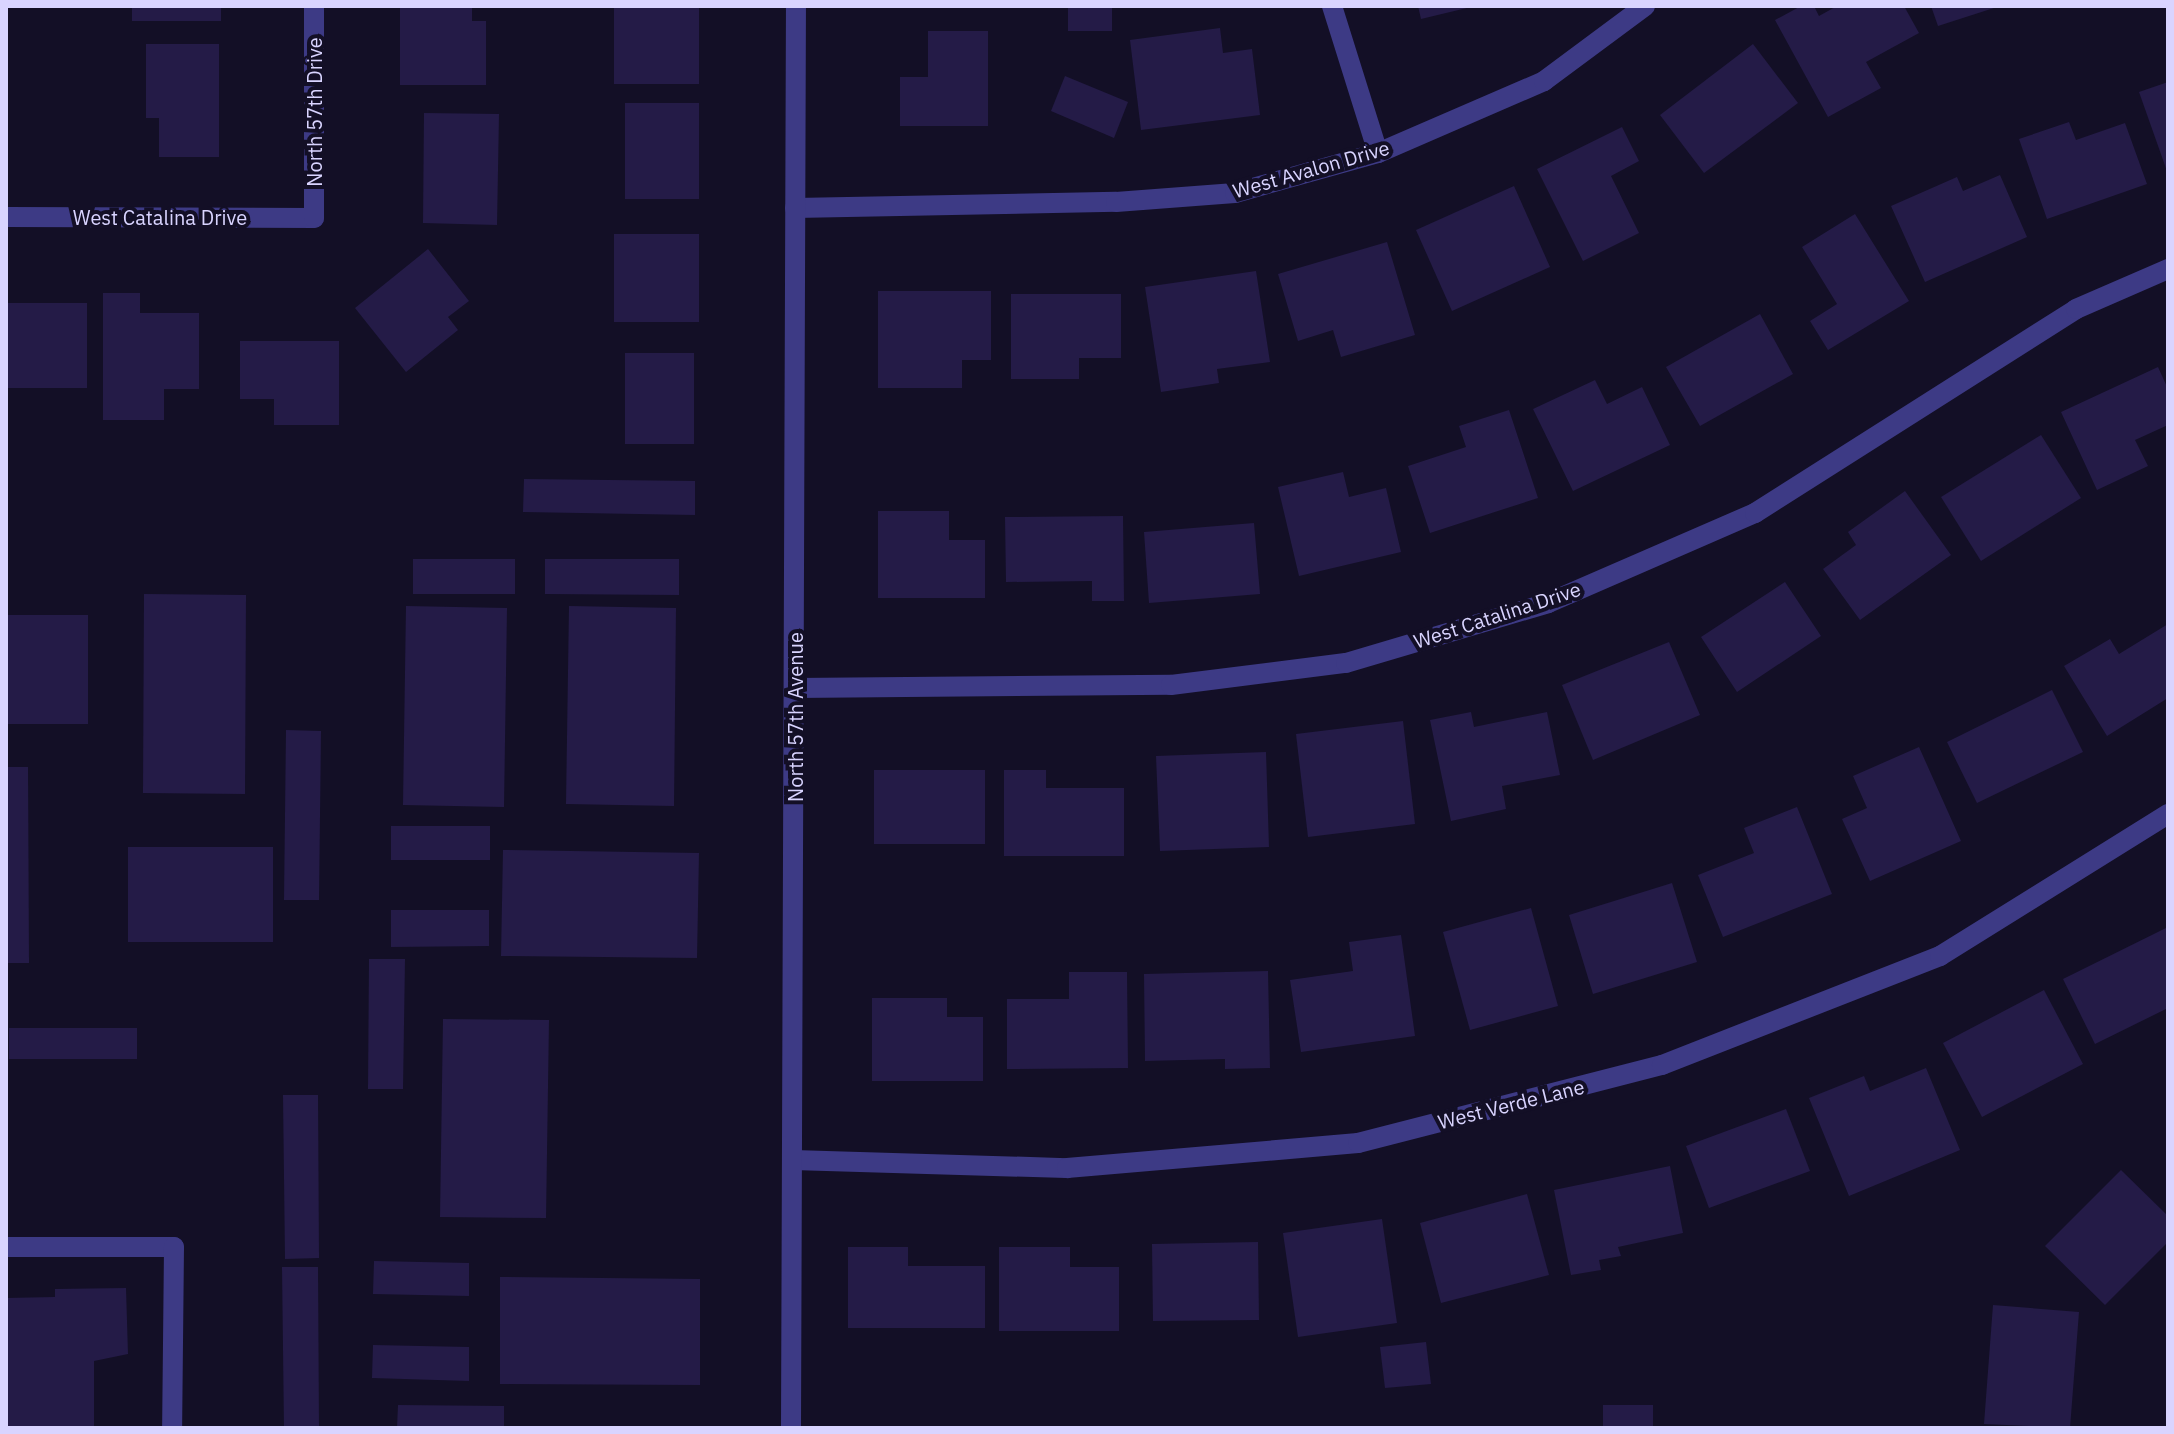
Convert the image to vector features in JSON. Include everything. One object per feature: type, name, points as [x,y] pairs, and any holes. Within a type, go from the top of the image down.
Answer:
[{"type":"street","name":"North 57th Drive","points":[[314,6],[314,218]]},
{"type":"street","name":"North 57th Avenue","points":[[791,1428],[796,6]]},
{"type":"street","points":[[1332,6],[1378,153]]},
{"type":"street","name":"West Avalon Drive","points":[[795,208],[1116,202],[1235,193],[1378,153],[1544,81],[1645,6]]},
{"type":"street","name":"West Catalina Drive","points":[[6,217],[314,218]]},
{"type":"street","name":"West Catalina Drive","points":[[795,688],[1171,685],[1346,663],[1520,611],[1755,513],[2076,309],[2168,269]]},
{"type":"street","name":"West Verde Lane","points":[[793,1160],[1067,1168],[1358,1143],[1662,1065],[1940,956],[2168,814]]},
{"type":"street","points":[[6,1247],[174,1247],[172,1428]]},
{"type":"building","points":[[132,6],[221,6],[221,21],[132,21]]},
{"type":"building","points":[[400,6],[472,6],[472,21],[486,21],[486,85],[400,85]]},
{"type":"building","points":[[614,6],[699,6],[699,84],[614,84]]},
{"type":"building","points":[[1068,6],[1112,6],[1112,31],[1068,31]]},
{"type":"building","points":[[1418,6],[1470,6],[1471,7],[1421,19]]},
{"type":"building","points":[[1801,6],[1814,6],[1819,16],[1837,6],[1904,6],[1919,33],[1866,62],[1881,88],[1828,117],[1775,20]]},
{"type":"building","points":[[1931,6],[1997,6],[1997,7],[1938,26]]},
{"type":"building","points":[[1220,28],[1223,53],[1252,49],[1260,115],[1141,130],[1130,40]]},
{"type":"building","points":[[928,31],[988,31],[988,126],[900,126],[900,77],[928,77]]},
{"type":"building","points":[[146,44],[219,44],[219,157],[159,157],[159,118],[146,118]]},
{"type":"building","points":[[1753,44],[1798,103],[1704,173],[1660,115]]},
{"type":"building","points":[[1065,76],[1128,102],[1114,138],[1051,111]]},
{"type":"building","points":[[2168,82],[2168,174],[2139,92]]},
{"type":"building","points":[[625,103],[699,103],[699,199],[625,199]]},
{"type":"building","points":[[424,113],[499,114],[497,225],[423,223]]},
{"type":"building","points":[[2069,122],[2076,140],[2125,123],[2147,184],[2047,219],[2019,139]]},
{"type":"building","points":[[1622,127],[1639,161],[1611,176],[1639,233],[1583,261],[1537,169]]},
{"type":"building","points":[[2000,175],[2027,237],[1925,282],[1891,206],[1957,177],[1963,191]]},
{"type":"building","points":[[1514,186],[1550,267],[1452,311],[1416,230]]},
{"type":"building","points":[[1855,214],[1909,301],[1828,350],[1810,321],[1837,304],[1802,247]]},
{"type":"building","points":[[614,234],[699,234],[699,322],[614,322]]},
{"type":"building","points":[[1387,242],[1415,335],[1341,357],[1333,330],[1298,341],[1278,274]]},
{"type":"building","points":[[428,249],[469,301],[448,317],[458,330],[406,372],[355,308]]},
{"type":"building","points":[[1256,271],[1270,362],[1217,369],[1219,383],[1161,392],[1145,287]]},
{"type":"building","points":[[878,291],[991,291],[991,360],[962,360],[962,388],[878,388]]},
{"type":"building","points":[[103,293],[140,293],[140,313],[199,313],[199,389],[164,389],[164,420],[103,420]]},
{"type":"building","points":[[1011,294],[1121,294],[1121,358],[1079,358],[1079,379],[1011,379]]},
{"type":"building","points":[[6,303],[87,303],[87,388],[6,388]]},
{"type":"building","points":[[1760,314],[1793,374],[1700,426],[1666,367]]},
{"type":"building","points":[[240,341],[339,341],[339,425],[274,425],[274,399],[240,399]]},
{"type":"building","points":[[625,353],[694,353],[694,444],[625,444]]},
{"type":"building","points":[[2158,367],[2168,389],[2168,425],[2135,440],[2148,466],[2097,490],[2061,412]]},
{"type":"building","points":[[1595,380],[1607,404],[1642,387],[1670,445],[1573,491],[1533,409]]},
{"type":"building","points":[[1509,410],[1538,498],[1430,533],[1408,466],[1466,447],[1459,426]]},
{"type":"building","points":[[2041,435],[2081,498],[1981,561],[1941,497]]},
{"type":"building","points":[[1343,472],[1349,497],[1386,488],[1401,552],[1299,576],[1278,487]]},
{"type":"building","points":[[524,479],[695,481],[695,515],[523,512]]},
{"type":"building","points":[[1905,491],[1951,555],[1860,620],[1823,569],[1856,545],[1848,532]]},
{"type":"building","points":[[878,511],[949,511],[949,540],[985,540],[985,598],[878,598]]},
{"type":"building","points":[[1123,516],[1124,601],[1092,601],[1092,581],[1006,582],[1005,517]]},
{"type":"building","points":[[1254,523],[1260,594],[1149,603],[1144,532]]},
{"type":"building","points":[[413,559],[515,559],[515,594],[413,594]]},
{"type":"building","points":[[545,559],[679,559],[679,595],[545,594]]},
{"type":"building","points":[[1785,582],[1821,636],[1737,692],[1701,637]]},
{"type":"building","points":[[144,594],[246,595],[245,794],[143,793]]},
{"type":"building","points":[[406,606],[507,608],[504,807],[403,805]]},
{"type":"building","points":[[569,606],[676,608],[674,806],[566,804]]},
{"type":"building","points":[[6,615],[88,615],[88,724],[6,724]]},
{"type":"building","points":[[2168,624],[2168,698],[2107,736],[2064,666],[2110,639],[2119,654]]},
{"type":"building","points":[[1669,642],[1700,715],[1593,760],[1562,685]]},
{"type":"building","points":[[2052,690],[2083,752],[1977,803],[1947,742]]},
{"type":"building","points":[[1471,712],[1474,727],[1547,712],[1560,775],[1502,786],[1506,809],[1451,821],[1430,720]]},
{"type":"building","points":[[1403,721],[1415,824],[1308,837],[1296,734]]},
{"type":"building","points":[[286,730],[321,731],[319,900],[284,900]]},
{"type":"building","points":[[1919,747],[1961,841],[1870,881],[1842,819],[1867,808],[1853,776]]},
{"type":"building","points":[[1266,752],[1269,847],[1160,851],[1156,756]]},
{"type":"building","points":[[6,767],[28,767],[29,963],[6,963]]},
{"type":"building","points":[[874,770],[985,770],[985,844],[874,844]]},
{"type":"building","points":[[1004,770],[1046,770],[1046,788],[1124,788],[1124,856],[1004,856]]},
{"type":"building","points":[[1797,807],[1832,894],[1723,937],[1698,875],[1754,853],[1744,828]]},
{"type":"building","points":[[391,826],[490,826],[490,860],[391,860]]},
{"type":"building","points":[[128,847],[273,847],[273,942],[128,942]]},
{"type":"building","points":[[503,850],[699,853],[697,958],[501,956]]},
{"type":"building","points":[[1672,883],[1697,962],[1593,994],[1569,915]]},
{"type":"building","points":[[1531,908],[1558,1006],[1470,1030],[1443,932]]},
{"type":"building","points":[[391,910],[489,910],[489,946],[391,947]]},
{"type":"building","points":[[2168,927],[2168,1008],[2095,1044],[2063,979]]},
{"type":"building","points":[[1401,935],[1415,1036],[1301,1052],[1290,980],[1353,971],[1349,942]]},
{"type":"building","points":[[369,959],[405,959],[403,1089],[368,1089]]},
{"type":"building","points":[[1268,971],[1270,1068],[1225,1069],[1225,1059],[1145,1061],[1144,974]]},
{"type":"building","points":[[1069,972],[1127,972],[1128,1068],[1007,1069],[1007,999],[1069,999]]},
{"type":"building","points":[[2044,990],[2083,1064],[1982,1117],[1943,1043]]},
{"type":"building","points":[[872,998],[947,998],[947,1017],[983,1017],[983,1081],[872,1081]]},
{"type":"building","points":[[443,1019],[549,1020],[546,1218],[440,1217]]},
{"type":"building","points":[[9,1028],[137,1028],[137,1059],[9,1059]]},
{"type":"building","points":[[1926,1068],[1960,1150],[1849,1196],[1809,1098],[1864,1076],[1870,1091]]},
{"type":"building","points":[[283,1095],[318,1095],[319,1258],[285,1259]]},
{"type":"building","points":[[1786,1109],[1810,1171],[1709,1208],[1686,1146]]},
{"type":"building","points":[[1670,1166],[1683,1233],[1618,1247],[1621,1256],[1599,1260],[1601,1270],[1571,1275],[1554,1190]]},
{"type":"building","points":[[2121,1170],[2168,1216],[2168,1242],[2105,1305],[2045,1246]]},
{"type":"building","points":[[1527,1194],[1549,1275],[1441,1303],[1420,1223]]},
{"type":"building","points":[[1382,1219],[1397,1323],[1298,1337],[1283,1233]]},
{"type":"building","points":[[1258,1242],[1259,1320],[1153,1321],[1152,1244]]},
{"type":"building","points":[[848,1247],[908,1247],[908,1266],[985,1266],[985,1328],[848,1328]]},
{"type":"building","points":[[999,1247],[1070,1247],[1070,1267],[1119,1267],[1119,1331],[999,1331]]},
{"type":"building","points":[[374,1261],[469,1263],[469,1296],[373,1294]]},
{"type":"building","points":[[282,1267],[318,1267],[319,1428],[284,1428]]},
{"type":"building","points":[[500,1277],[700,1279],[700,1385],[500,1384]]},
{"type":"building","points":[[126,1288],[128,1354],[94,1361],[94,1428],[6,1428],[6,1298],[55,1297],[55,1289]]},
{"type":"building","points":[[1993,1305],[2079,1312],[2070,1428],[1984,1424]]},
{"type":"building","points":[[1426,1342],[1431,1384],[1385,1388],[1380,1347]]},
{"type":"building","points":[[373,1345],[469,1347],[469,1381],[372,1378]]},
{"type":"building","points":[[398,1405],[504,1406],[504,1428],[397,1428]]},
{"type":"building","points":[[1603,1405],[1653,1405],[1653,1428],[1603,1428]]}]
